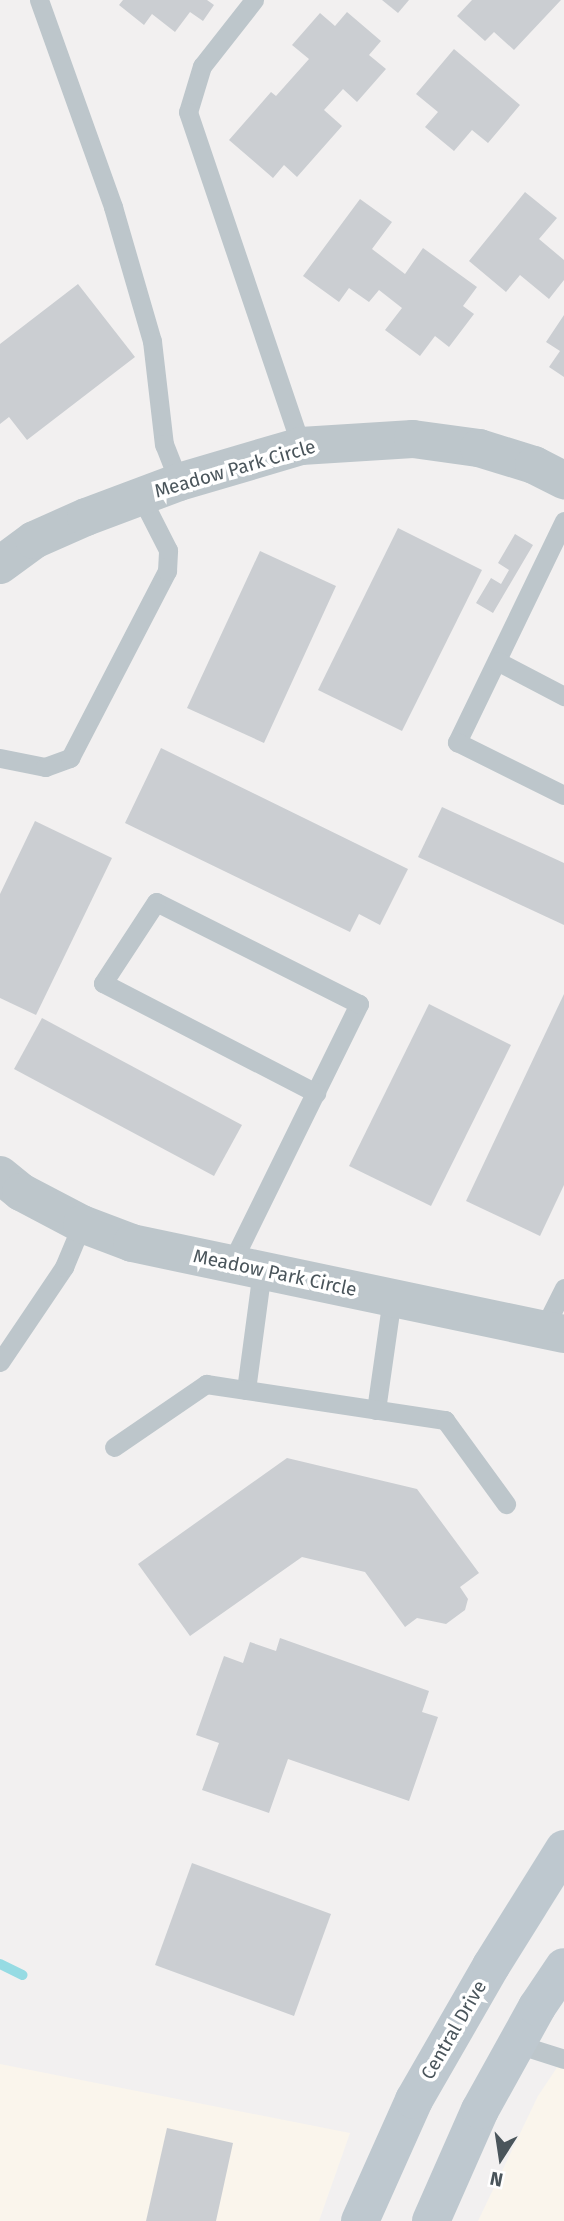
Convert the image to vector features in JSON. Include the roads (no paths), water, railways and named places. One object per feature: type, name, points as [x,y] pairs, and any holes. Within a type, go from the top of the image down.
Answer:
[{"type":"main road","name":"Central Drive","points":[[360,2221],[414,2100],[491,1966],[564,1849]]},
{"type":"main road","points":[[431,2221],[480,2110],[564,1967]]},
{"type":"street","name":"Meadow Park Circle","points":[[0,565],[34,540],[141,497],[179,482],[300,446],[345,441],[426,441],[479,447],[534,466],[564,480]]},
{"type":"street","name":"Meadow Park Circle","points":[[0,1175],[21,1192],[82,1224],[132,1243],[554,1332]]},
{"type":"lane","points":[[39,0],[113,207],[152,341],[164,444],[179,482]]},
{"type":"lane","points":[[254,0],[202,66],[188,112],[300,446]]},
{"type":"lane","points":[[0,758],[45,767],[70,758],[167,571],[168,550],[141,497]]},
{"type":"lane","points":[[564,521],[457,742],[564,795]]},
{"type":"lane","points":[[497,661],[564,696]]},
{"type":"lane","points":[[246,1390],[247,1267],[316,1093],[359,1004],[156,902],[103,984],[316,1093]]},
{"type":"lane","points":[[0,1362],[64,1268],[82,1224]]},
{"type":"lane","points":[[554,1332],[564,1288]]},
{"type":"lane","points":[[376,1410],[392,1297]]},
{"type":"lane","points":[[114,1447],[206,1384],[445,1420],[506,1504]]},
{"type":"lane","points":[[517,2044],[564,2059]]},
{"type":"waterway","points":[[0,1964],[23,1975]]}]
